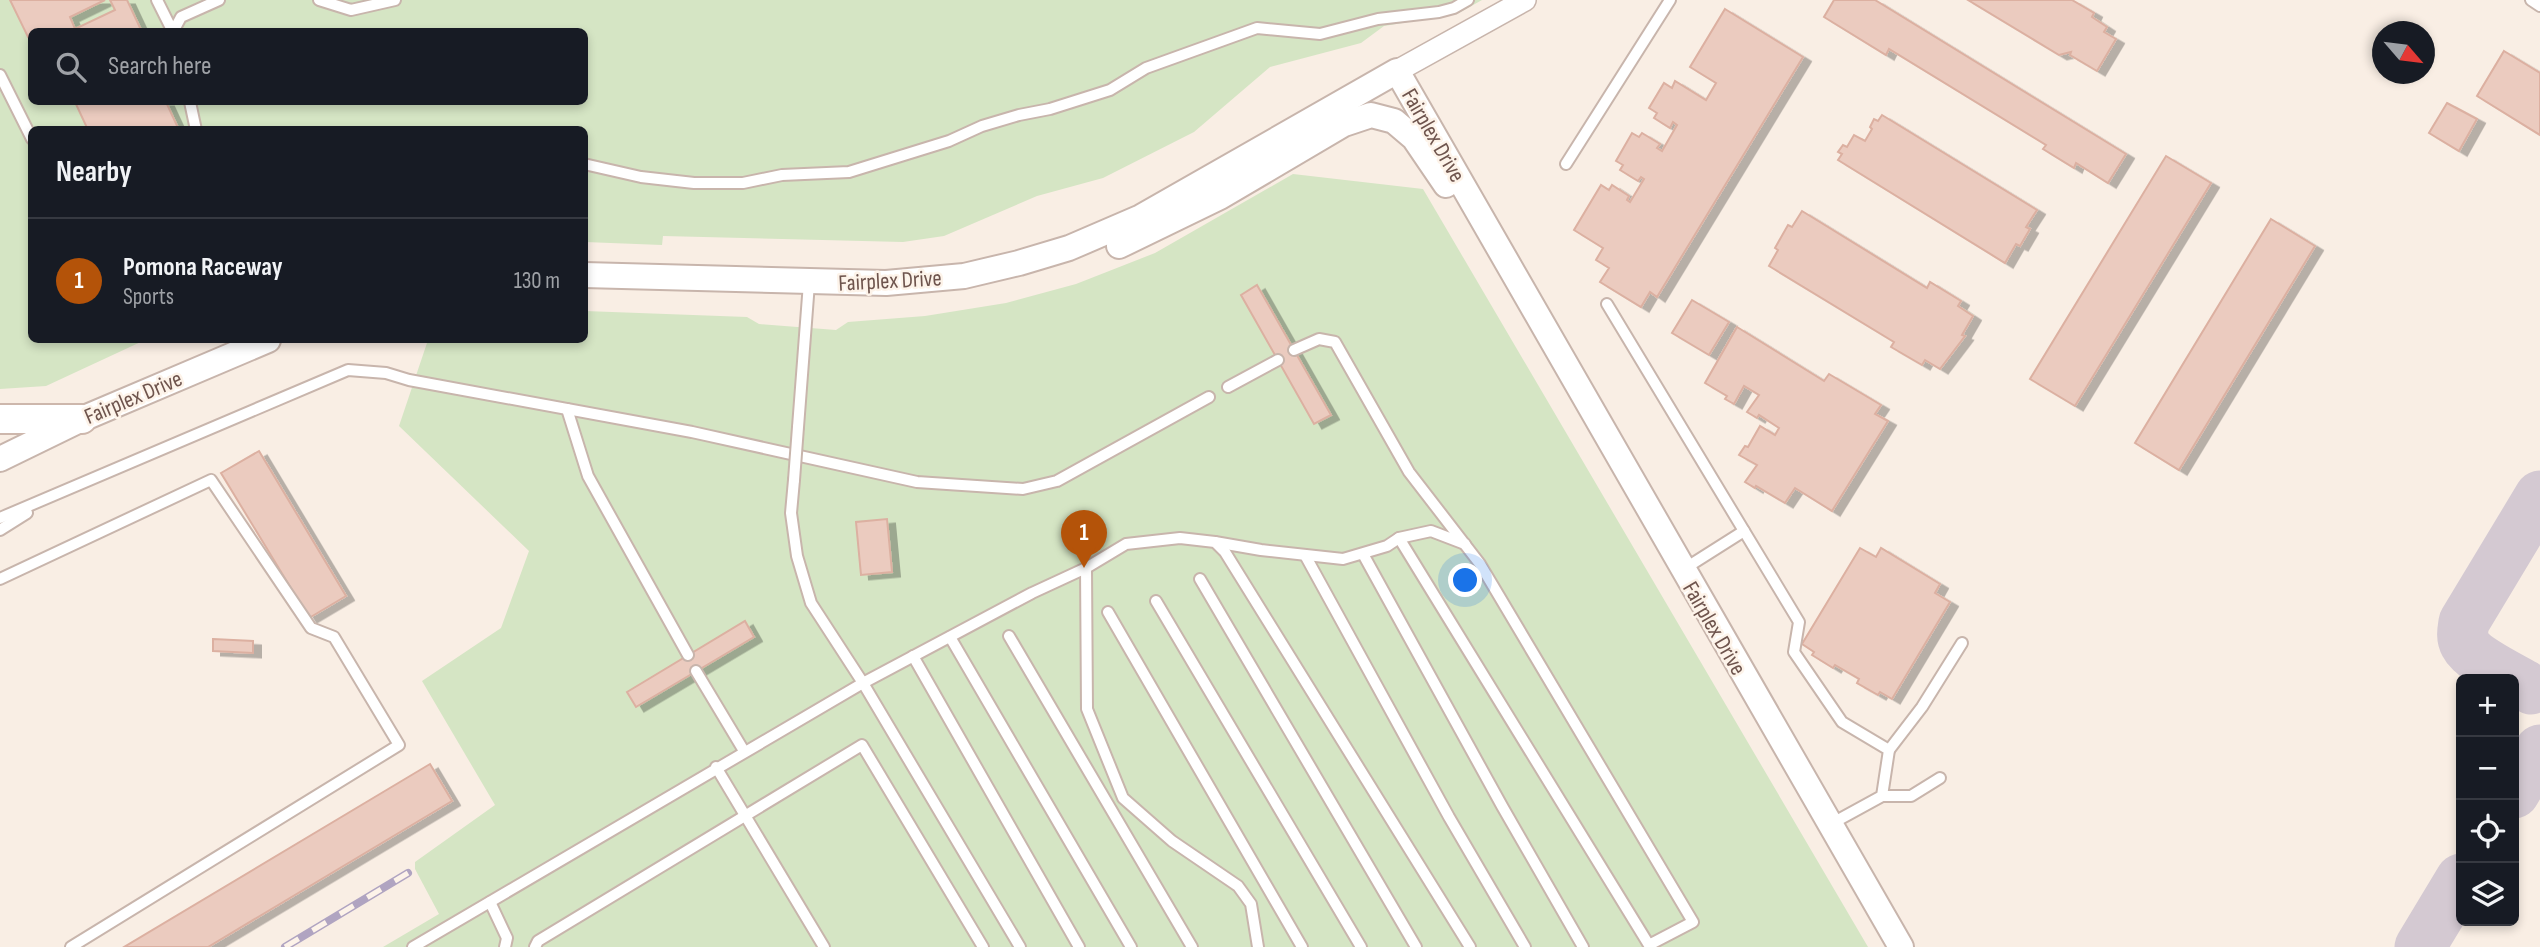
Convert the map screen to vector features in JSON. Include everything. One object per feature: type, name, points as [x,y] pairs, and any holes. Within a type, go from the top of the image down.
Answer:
[{"type":"main road","points":[[0,419],[82,419]]},
{"type":"street","points":[[1397,71],[1525,0]]},
{"type":"street","name":"Fairplex Drive","points":[[588,275],[809,283],[895,282],[964,276],[1019,263],[1107,233],[1141,217],[1397,71],[1901,947]]},
{"type":"street","points":[[895,282],[929,291],[1042,271],[1116,248],[1220,197],[1344,124],[1371,116],[1394,121],[1414,138],[1457,200],[1501,253]]},
{"type":"street","name":"Fairplex Drive","points":[[0,459],[82,419],[261,343]]},
{"type":"lane","points":[[157,0],[171,28]]},
{"type":"lane","points":[[175,28],[181,17],[219,0]]},
{"type":"lane","points":[[319,0],[351,10],[395,0]]},
{"type":"lane","points":[[588,165],[641,177],[694,183],[743,183],[782,175],[849,172],[917,152],[982,126],[1110,90],[1146,68],[1256,28],[1320,34],[1378,19],[1439,12],[1468,0]]},
{"type":"lane","points":[[1566,164],[1670,0]]},
{"type":"lane","points":[[2530,0],[2540,6]]},
{"type":"lane","points":[[0,75],[28,130]]},
{"type":"lane","points":[[191,105],[195,126]]},
{"type":"lane","points":[[809,283],[791,513],[797,556],[811,603],[863,683],[1020,947]]},
{"type":"lane","points":[[1607,304],[1799,622],[1794,652],[1842,722],[1889,750]]},
{"type":"lane","points":[[1294,350],[1319,339],[1335,342],[1409,472],[1480,564],[1535,653],[1693,922],[1650,946],[1399,538]]},
{"type":"lane","points":[[1228,387],[1278,360]]},
{"type":"lane","points":[[0,518],[348,370],[386,373],[409,380],[718,437],[917,482],[1023,489],[1057,481],[1209,397]]},
{"type":"lane","points":[[567,409],[588,476],[688,655]]},
{"type":"lane","points":[[0,579],[211,480],[311,628],[334,637],[399,745],[71,947]]},
{"type":"lane","points":[[0,530],[52,496]]},
{"type":"lane","points":[[413,947],[863,683],[1032,593],[1086,568],[1126,544],[1180,538],[1261,551],[1343,559],[1387,546],[1399,538],[1431,531],[1465,544]]},
{"type":"lane","points":[[1682,570],[1744,531]]},
{"type":"lane","points":[[1215,542],[1225,552],[1471,947]]},
{"type":"lane","points":[[1363,554],[1583,947]]},
{"type":"lane","points":[[1305,555],[1449,817],[1525,947]]},
{"type":"lane","points":[[1086,568],[1087,709],[1123,798],[1172,841],[1238,886],[1251,904],[1258,947]]},
{"type":"lane","points":[[1200,579],[1416,947]]},
{"type":"lane","points":[[1156,601],[1361,947]]},
{"type":"lane","points":[[1108,612],[1302,947]]},
{"type":"lane","points":[[1009,636],[1192,947]]},
{"type":"lane","points":[[950,637],[1131,947]]},
{"type":"lane","points":[[1882,796],[1889,750],[1922,707],[1962,643]]},
{"type":"lane","points":[[912,656],[1079,947]]},
{"type":"lane","points":[[696,671],[744,751]]},
{"type":"lane","points":[[535,947],[538,941],[862,745],[982,947]]},
{"type":"lane","points":[[716,767],[824,947]]},
{"type":"lane","points":[[1829,825],[1882,796],[1911,796],[1940,778]]},
{"type":"lane","points":[[490,902],[507,938],[505,947]]},
{"type":"green space","points":[[0,0],[1482,0],[1457,14],[1384,26],[1361,43],[1270,67],[1194,132],[1103,178],[1037,196],[944,236],[903,242],[663,236],[662,245],[588,242],[588,126],[28,126],[28,343],[139,343],[46,386],[0,389]]},
{"type":"green space","points":[[1293,174],[1423,189],[1868,947],[383,947],[439,914],[415,869],[415,862],[495,805],[422,681],[501,628],[529,551],[399,426],[427,343],[588,343],[588,311],[747,317],[759,324],[836,330],[848,322],[925,316],[1006,303],[1076,284],[1155,253]]},
{"type":"building","points":[[10,0],[105,0],[70,17],[75,28],[28,28],[28,37]]},
{"type":"building","points":[[110,0],[127,0],[140,28],[77,28],[115,10]]},
{"type":"building","points":[[1834,0],[1875,0],[2126,154],[2108,183],[2076,163],[2074,168],[2043,149],[2046,145],[1889,49],[1886,55],[1824,17]]},
{"type":"building","points":[[1968,0],[2072,0],[2094,13],[2092,17],[2107,27],[2104,32],[2116,39],[2097,71],[2070,55],[2071,52],[2059,55]]},
{"type":"building","points":[[1725,9],[1803,57],[1657,297],[1650,292],[1641,307],[1600,282],[1609,268],[1596,260],[1603,248],[1574,230],[1601,185],[1609,190],[1612,185],[1629,196],[1627,200],[1630,202],[1644,179],[1641,177],[1638,181],[1620,170],[1623,165],[1616,161],[1632,133],[1639,137],[1642,133],[1660,144],[1657,148],[1662,151],[1677,125],[1673,122],[1670,128],[1654,118],[1657,113],[1649,108],[1664,83],[1672,88],[1675,81],[1706,100],[1716,83],[1690,67]]},
{"type":"building","points":[[2504,51],[2540,73],[2540,135],[2477,96]]},
{"type":"building","points":[[2447,103],[2477,119],[2459,151],[2429,133]]},
{"type":"building","points":[[76,105],[167,105],[177,126],[86,126]]},
{"type":"building","points":[[1882,115],[2037,210],[2026,227],[2030,229],[2020,246],[2016,244],[2005,263],[1838,160],[1842,154],[1838,152],[1843,145],[1847,147],[1854,135],[1865,141],[1874,119],[1878,121]]},
{"type":"building","points":[[2166,156],[2211,183],[2075,406],[2030,379]]},
{"type":"building","points":[[1802,211],[1927,288],[1930,282],[1961,301],[1958,306],[1973,316],[1962,335],[1965,336],[1940,369],[1925,360],[1922,365],[1891,347],[1894,342],[1769,266],[1778,250],[1775,248],[1788,225],[1792,227]]},
{"type":"building","points":[[2271,219],[2315,246],[2179,470],[2135,443]]},
{"type":"building","points":[[1257,285],[1331,415],[1314,424],[1241,295]]},
{"type":"building","points":[[1692,300],[1729,322],[1709,355],[1672,333]]},
{"type":"building","points":[[1737,327],[1824,381],[1829,374],[1881,405],[1875,414],[1888,421],[1832,511],[1795,488],[1785,503],[1745,482],[1757,465],[1739,455],[1745,446],[1748,447],[1760,426],[1775,435],[1779,428],[1759,415],[1757,418],[1747,412],[1759,395],[1744,386],[1734,404],[1725,399],[1727,396],[1705,383]]},
{"type":"building","points":[[259,451],[346,596],[309,618],[221,473]]},
{"type":"building","points":[[887,519],[892,572],[861,575],[856,522]]},
{"type":"building","points":[[1860,548],[1876,557],[1881,548],[1940,584],[1935,593],[1950,602],[1892,699],[1880,692],[1878,695],[1857,683],[1859,679],[1835,665],[1833,668],[1812,655],[1814,652],[1802,644]]},
{"type":"building","points":[[745,621],[754,637],[636,707],[627,692]]},
{"type":"building","points":[[213,639],[253,641],[253,653],[213,651]]},
{"type":"building","points":[[430,764],[452,801],[208,947],[124,947]]},
{"type":"taxiway","points":[[2531,689],[2476,656],[2465,644],[2463,633],[2464,622],[2540,496]]},
{"type":"taxiway","points":[[2519,785],[2540,750]]},
{"type":"taxiway","points":[[2420,947],[2456,887]]},
{"type":"railway","points":[[285,947],[408,873]]},
{"type":"place","name":"Pomona Raceway","points":[[1084,568]]}]
